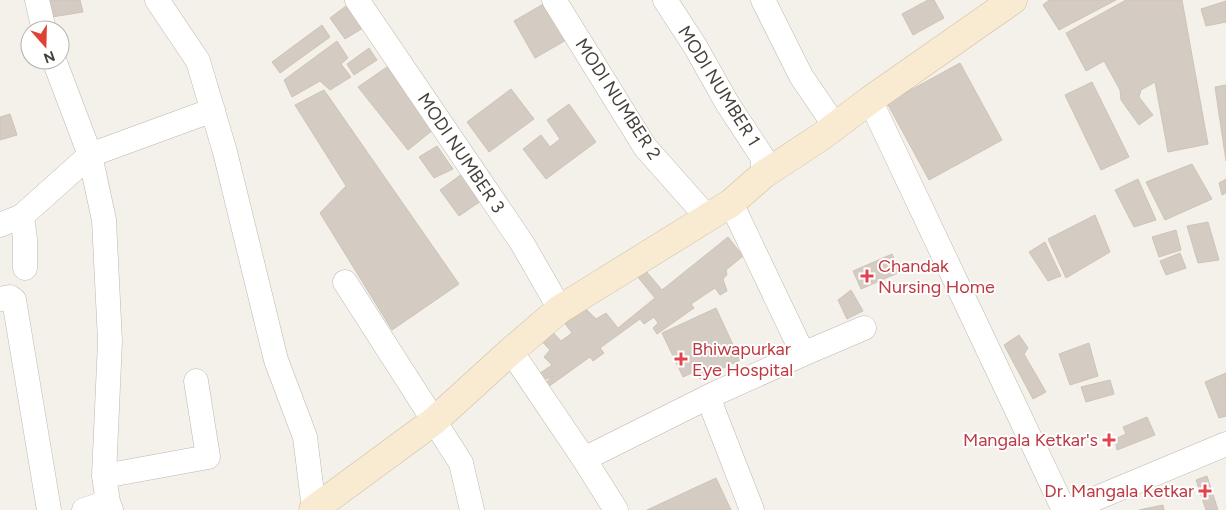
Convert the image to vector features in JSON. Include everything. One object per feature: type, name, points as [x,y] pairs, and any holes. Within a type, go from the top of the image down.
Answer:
[{"type":"street","points":[[37,0],[42,20]]},
{"type":"street","points":[[158,0],[198,61],[213,110],[276,360],[304,437],[313,509],[434,421],[511,351],[560,310],[731,203],[763,175],[836,126],[1013,0]]},
{"type":"street","name":"MODI NUMBER 3","points":[[358,0],[522,243],[560,310]]},
{"type":"street","name":"MODI NUMBER 2","points":[[554,0],[645,147],[707,217]]},
{"type":"street","name":"MODI NUMBER 1","points":[[665,0],[695,46],[727,103],[764,158],[763,175]]},
{"type":"street","points":[[763,0],[801,76],[836,126]]},
{"type":"street","points":[[58,70],[90,155],[104,220],[110,341],[104,476],[110,506],[84,510]]},
{"type":"street","points":[[870,100],[1064,510]]},
{"type":"street","points":[[0,225],[22,216],[90,155],[213,110]]},
{"type":"street","points":[[731,203],[803,354]]},
{"type":"street","points":[[22,216],[25,239],[25,268]]},
{"type":"street","points":[[345,282],[461,463],[472,510]]},
{"type":"street","points":[[0,299],[10,296],[14,300],[49,510]]},
{"type":"street","points":[[584,459],[714,394],[864,328]]},
{"type":"street","points":[[511,351],[616,510]]},
{"type":"street","points":[[104,476],[208,457],[196,381]]},
{"type":"street","points":[[714,394],[713,410],[752,510]]},
{"type":"street","points":[[1068,510],[1107,503],[1226,444]]},
{"type":"building","points":[[49,0],[80,0],[83,12],[52,17]]},
{"type":"building","points":[[928,0],[934,0],[944,18],[913,35],[902,14]]},
{"type":"building","points":[[1049,0],[1116,0],[1059,30],[1043,5]]},
{"type":"building","points":[[1126,0],[1182,0],[1208,144],[1168,152],[1155,82],[1141,90],[1139,97],[1153,115],[1139,125],[1121,100],[1120,90],[1104,61],[1086,71],[1066,33]]},
{"type":"building","points":[[1226,1],[1226,22],[1206,26],[1201,9]]},
{"type":"building","points":[[547,2],[568,39],[535,58],[514,21]]},
{"type":"building","points":[[346,6],[363,28],[345,39],[330,18]]},
{"type":"building","points":[[322,25],[330,37],[280,73],[272,62]]},
{"type":"building","points":[[337,41],[348,58],[341,64],[351,77],[330,90],[320,81],[292,97],[284,80]]},
{"type":"building","points":[[369,48],[377,60],[354,75],[347,64]]},
{"type":"building","points":[[960,63],[1002,140],[929,180],[887,103]]},
{"type":"building","points":[[387,67],[434,129],[408,150],[358,87]]},
{"type":"building","points":[[1092,82],[1129,157],[1101,170],[1065,95]]},
{"type":"building","points":[[1226,85],[1226,161],[1215,87]]},
{"type":"building","points":[[511,89],[534,119],[489,152],[467,122]]},
{"type":"building","points":[[324,90],[459,284],[392,330],[320,213],[346,186],[295,105]]},
{"type":"building","points":[[569,104],[596,142],[546,179],[523,149],[541,135],[550,147],[560,139],[547,120]]},
{"type":"building","points":[[10,114],[17,135],[0,140],[0,117]]},
{"type":"building","points":[[437,146],[453,169],[434,178],[419,157]]},
{"type":"building","points":[[1192,164],[1212,199],[1165,220],[1146,182]]},
{"type":"building","points":[[462,174],[481,201],[459,216],[440,190]]},
{"type":"building","points":[[1138,179],[1156,220],[1134,227],[1115,190]]},
{"type":"building","points":[[1226,179],[1226,193],[1222,195],[1219,183]]},
{"type":"building","points":[[1095,215],[1110,252],[1066,278],[1048,239]]},
{"type":"building","points":[[1208,222],[1219,260],[1198,263],[1187,226]]},
{"type":"building","points":[[1176,230],[1181,250],[1159,257],[1152,237]]},
{"type":"building","points":[[728,237],[743,256],[726,270],[727,275],[723,279],[727,291],[720,295],[715,288],[691,304],[694,308],[657,334],[653,328],[658,323],[654,317],[644,324],[640,319],[600,348],[604,353],[593,361],[590,357],[548,387],[545,383],[554,376],[541,381],[536,376],[552,365],[544,357],[550,350],[537,336],[548,327],[561,341],[572,333],[563,321],[581,304],[596,319],[606,313],[618,328],[655,298],[632,270],[640,264],[662,290]]},
{"type":"building","points":[[1045,242],[1061,276],[1048,281],[1029,252]]},
{"type":"building","points":[[1180,253],[1186,268],[1166,275],[1160,261]]},
{"type":"building","points":[[892,254],[900,272],[861,289],[853,271]]},
{"type":"building","points":[[851,290],[863,311],[847,319],[838,300]]},
{"type":"building","points":[[716,308],[740,360],[700,379],[696,371],[683,377],[662,333]]},
{"type":"building","points":[[1019,335],[1028,348],[1024,354],[1046,392],[1033,399],[1004,345]]},
{"type":"building","points":[[1089,343],[1098,376],[1070,385],[1059,354]]},
{"type":"building","points":[[1226,373],[1226,416],[1219,418],[1205,382]]},
{"type":"building","points":[[1110,380],[1114,394],[1086,402],[1081,387]]},
{"type":"building","points":[[1147,417],[1155,435],[1117,450],[1115,439],[1126,434],[1123,427]]},
{"type":"building","points":[[1207,476],[1218,510],[1206,510],[1196,480]]},
{"type":"building","points":[[716,478],[731,510],[647,510]]},
{"type":"building","points":[[1163,505],[1164,510],[1139,510]]},
{"type":"place","name":"Chandak Nursing Home","points":[[867,276]]},
{"type":"place","name":"Bhiwapurkar Eye Hospital","points":[[681,359]]},
{"type":"place","name":"Mangala Ketkar's","points":[[1109,440]]},
{"type":"place","name":"Dr. Mangala Ketkar","points":[[1205,491]]}]
